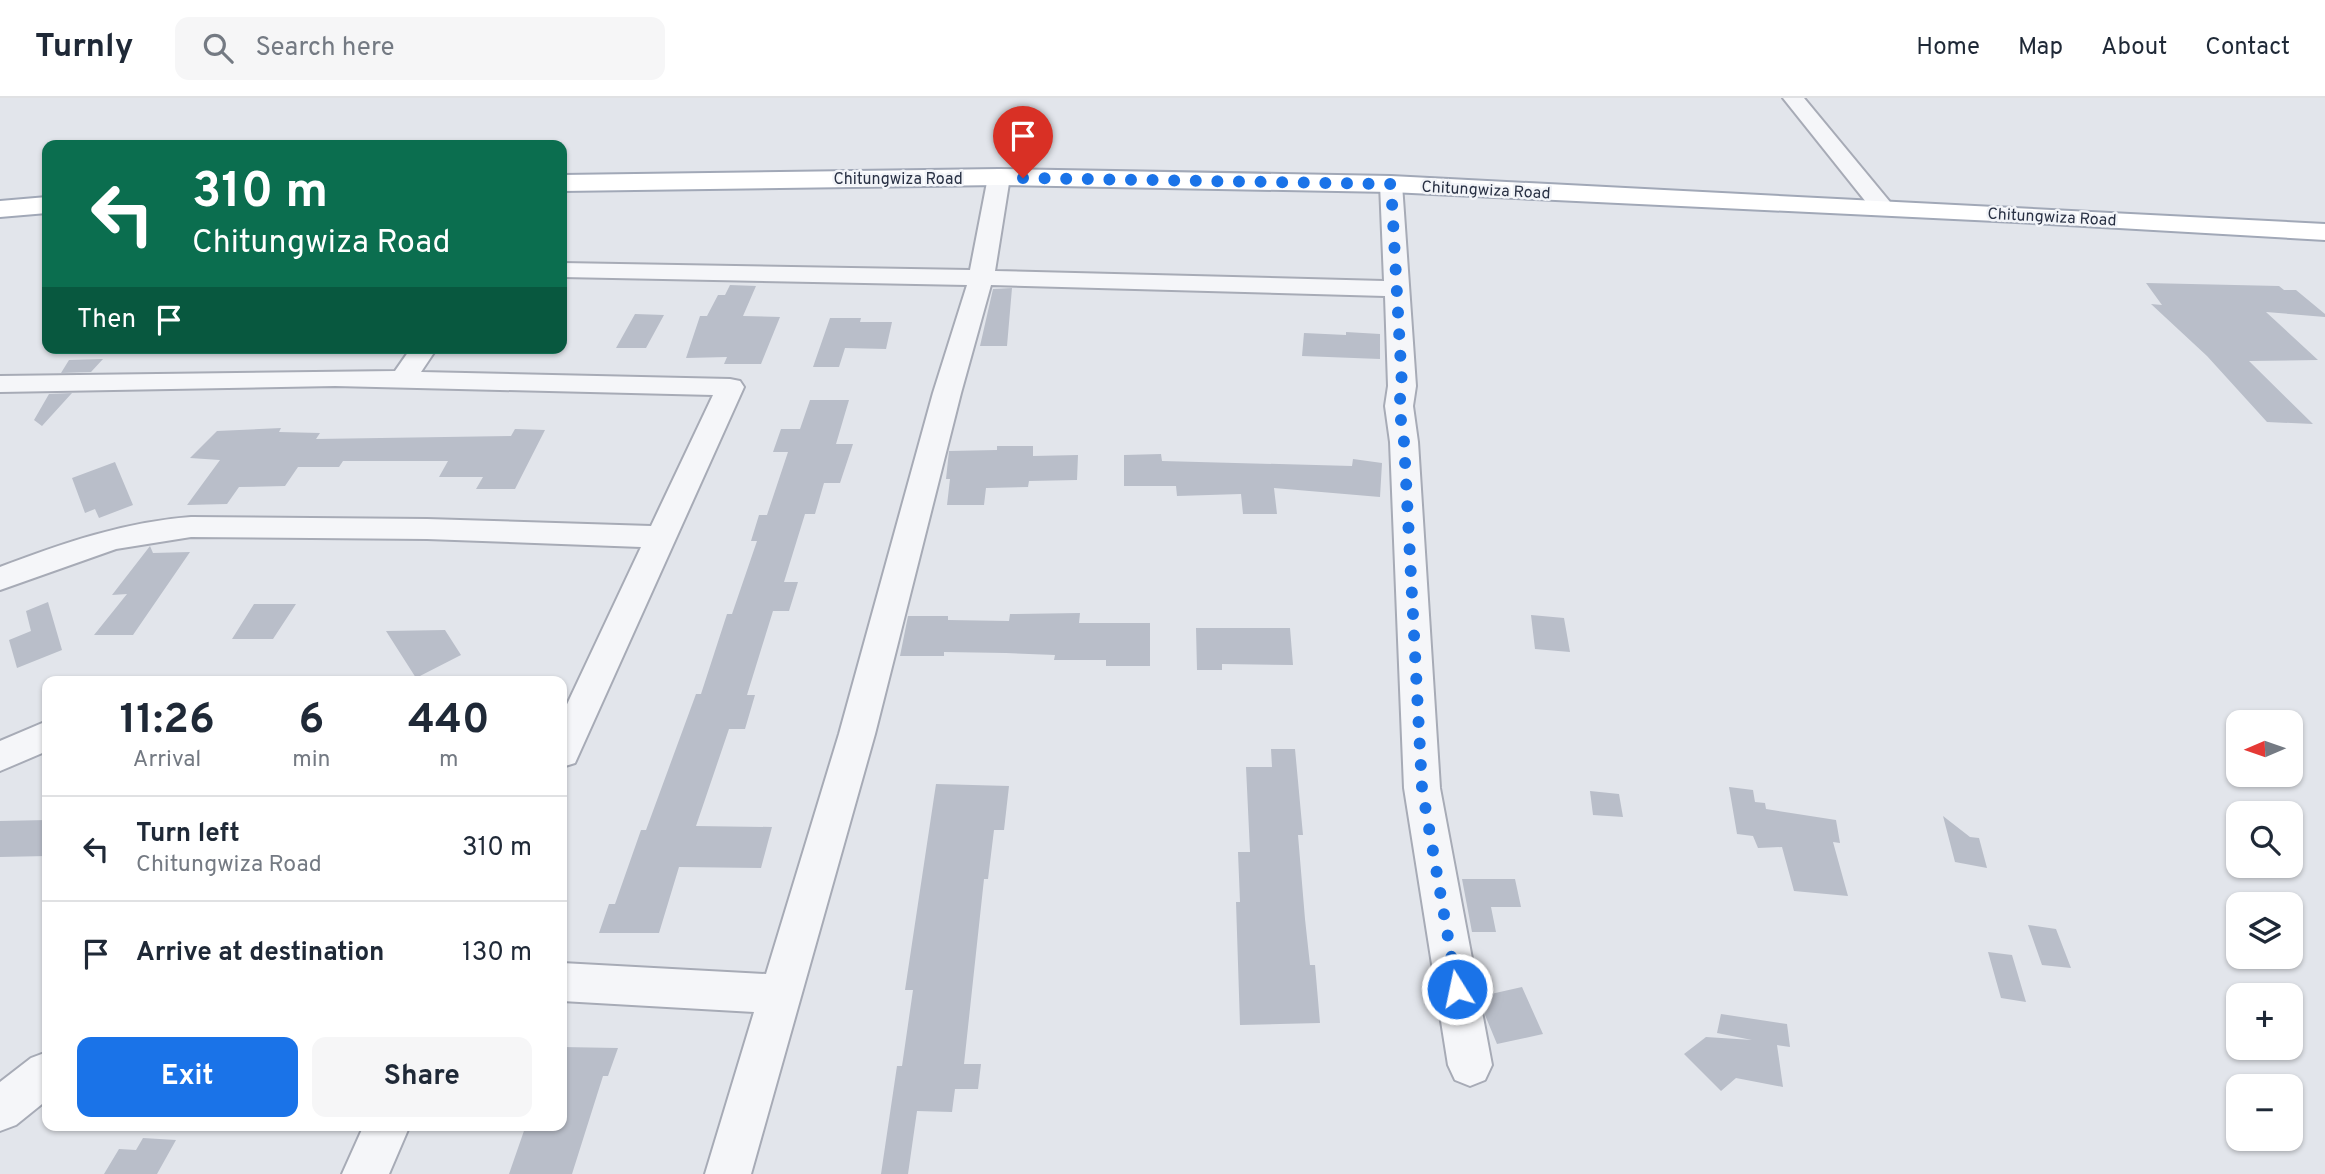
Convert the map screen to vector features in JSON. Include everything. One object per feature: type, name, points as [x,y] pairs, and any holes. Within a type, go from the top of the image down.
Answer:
[{"type":"main road","name":"Chitungwiza Road","points":[[567,183],[999,177],[1391,184],[2325,232]]},
{"type":"main road","points":[[0,209],[42,205]]},
{"type":"street","points":[[1793,98],[1882,208]]},
{"type":"street","points":[[728,1174],[857,734],[947,393],[981,278],[999,177]]},
{"type":"street","points":[[1391,184],[1402,386],[1399,406],[1404,442],[1422,788],[1470,1065]]},
{"type":"street","points":[[567,270],[1397,289]]},
{"type":"street","points":[[402,380],[421,354]]},
{"type":"street","points":[[0,384],[302,378],[730,387],[567,742]]},
{"type":"street","points":[[0,579],[76,548],[153,529],[427,529],[662,537]]},
{"type":"street","points":[[0,757],[42,737]]},
{"type":"street","points":[[567,982],[780,994]]},
{"type":"street","points":[[0,1110],[42,1077]]},
{"type":"street","points":[[365,1174],[385,1131]]},
{"type":"building","points":[[2146,283],[2279,286],[2284,290],[2296,290],[2325,314],[2325,317],[2266,312],[2318,360],[2249,361],[2313,424],[2267,422],[2207,356],[2151,304],[2162,305]]},
{"type":"building","points":[[730,285],[756,286],[743,316],[780,317],[761,364],[724,364],[727,357],[686,358],[700,316],[707,316],[718,295],[725,295]]},
{"type":"building","points":[[1012,288],[1007,346],[980,346],[993,289]]},
{"type":"building","points":[[635,314],[664,315],[646,348],[616,348]]},
{"type":"building","points":[[830,318],[892,322],[886,349],[845,348],[839,367],[813,367]]},
{"type":"building","points":[[1346,332],[1380,334],[1380,359],[1302,356],[1304,333],[1346,335]]},
{"type":"building","points":[[103,359],[91,372],[61,373],[69,360]]},
{"type":"building","points":[[72,393],[42,426],[34,420],[49,394]]},
{"type":"building","points":[[810,400],[849,400],[836,444],[853,444],[840,483],[824,483],[815,514],[805,514],[784,582],[798,582],[789,611],[773,611],[747,695],[755,695],[745,729],[729,729],[696,826],[772,827],[761,868],[679,867],[659,933],[599,933],[609,904],[615,904],[641,830],[646,830],[696,694],[701,694],[727,614],[732,614],[757,541],[751,541],[759,515],[767,515],[788,452],[773,452],[781,429],[800,429]]},
{"type":"building","points":[[281,428],[279,432],[320,433],[316,439],[511,436],[515,429],[545,430],[515,489],[476,489],[483,477],[439,477],[448,461],[343,461],[339,467],[298,467],[285,486],[239,487],[227,504],[187,505],[220,460],[190,458],[217,431]]},
{"type":"building","points":[[997,446],[1033,446],[1033,456],[1078,455],[1077,480],[1029,481],[1028,487],[986,488],[984,505],[947,505],[949,451],[997,450]]},
{"type":"building","points":[[1161,454],[1162,461],[1352,466],[1353,459],[1382,463],[1380,497],[1274,488],[1277,514],[1243,514],[1241,494],[1177,496],[1176,486],[1124,486],[1124,455]]},
{"type":"building","points":[[115,462],[133,505],[99,518],[95,509],[85,513],[72,478]]},
{"type":"building","points":[[150,546],[153,553],[190,552],[133,635],[94,635],[127,594],[112,595]]},
{"type":"building","points":[[48,602],[62,650],[17,668],[9,640],[31,631],[26,611]]},
{"type":"building","points":[[254,604],[296,604],[273,639],[232,639]]},
{"type":"building","points":[[1080,613],[1079,623],[1150,623],[1150,666],[1106,666],[1106,660],[1054,660],[1055,655],[1006,653],[944,652],[944,656],[900,656],[908,616],[1009,621],[1010,614]]},
{"type":"building","points":[[1531,615],[1564,618],[1570,652],[1535,649]]},
{"type":"building","points":[[1196,628],[1290,628],[1293,665],[1222,664],[1222,670],[1197,670]]},
{"type":"building","points":[[445,630],[461,655],[420,676],[415,676],[386,631]]},
{"type":"building","points":[[1271,749],[1295,749],[1303,835],[1298,835],[1305,919],[1310,965],[1315,965],[1320,1023],[1240,1025],[1236,902],[1240,902],[1238,852],[1250,852],[1246,767],[1272,767]]},
{"type":"building","points":[[936,784],[1009,786],[1004,830],[994,830],[988,879],[984,879],[964,1064],[981,1064],[978,1089],[955,1089],[952,1112],[917,1111],[908,1174],[881,1174],[897,1066],[902,1066],[913,990],[905,990]]},
{"type":"building","points":[[1729,787],[1753,790],[1755,802],[1765,803],[1766,809],[1836,820],[1840,843],[1833,842],[1848,896],[1794,891],[1782,847],[1758,848],[1753,836],[1737,834]]},
{"type":"building","points":[[1590,791],[1619,794],[1623,817],[1593,815]]},
{"type":"building","points":[[1943,816],[1970,837],[1979,838],[1987,868],[1955,862]]},
{"type":"building","points":[[42,820],[42,856],[0,857],[0,821]]},
{"type":"building","points":[[1462,879],[1515,879],[1521,907],[1491,907],[1496,932],[1472,932]]},
{"type":"building","points":[[2028,925],[2056,929],[2071,968],[2042,965]]},
{"type":"building","points":[[1988,952],[2012,955],[2026,1002],[2001,998]]},
{"type":"building","points":[[1522,987],[1543,1034],[1497,1044],[1485,1015],[1482,996]]},
{"type":"building","points":[[1721,1014],[1787,1024],[1790,1047],[1777,1045],[1783,1087],[1736,1078],[1721,1091],[1684,1054],[1706,1037],[1752,1040],[1717,1033]]},
{"type":"building","points":[[567,1047],[618,1048],[608,1076],[603,1076],[572,1174],[509,1174],[524,1131],[567,1131]]},
{"type":"building","points":[[143,1138],[176,1140],[157,1174],[104,1174],[119,1149],[136,1150]]},
{"type":"route","points":[[1023,178],[1391,184],[1402,386],[1399,406],[1404,442],[1422,788],[1457,989]]}]
